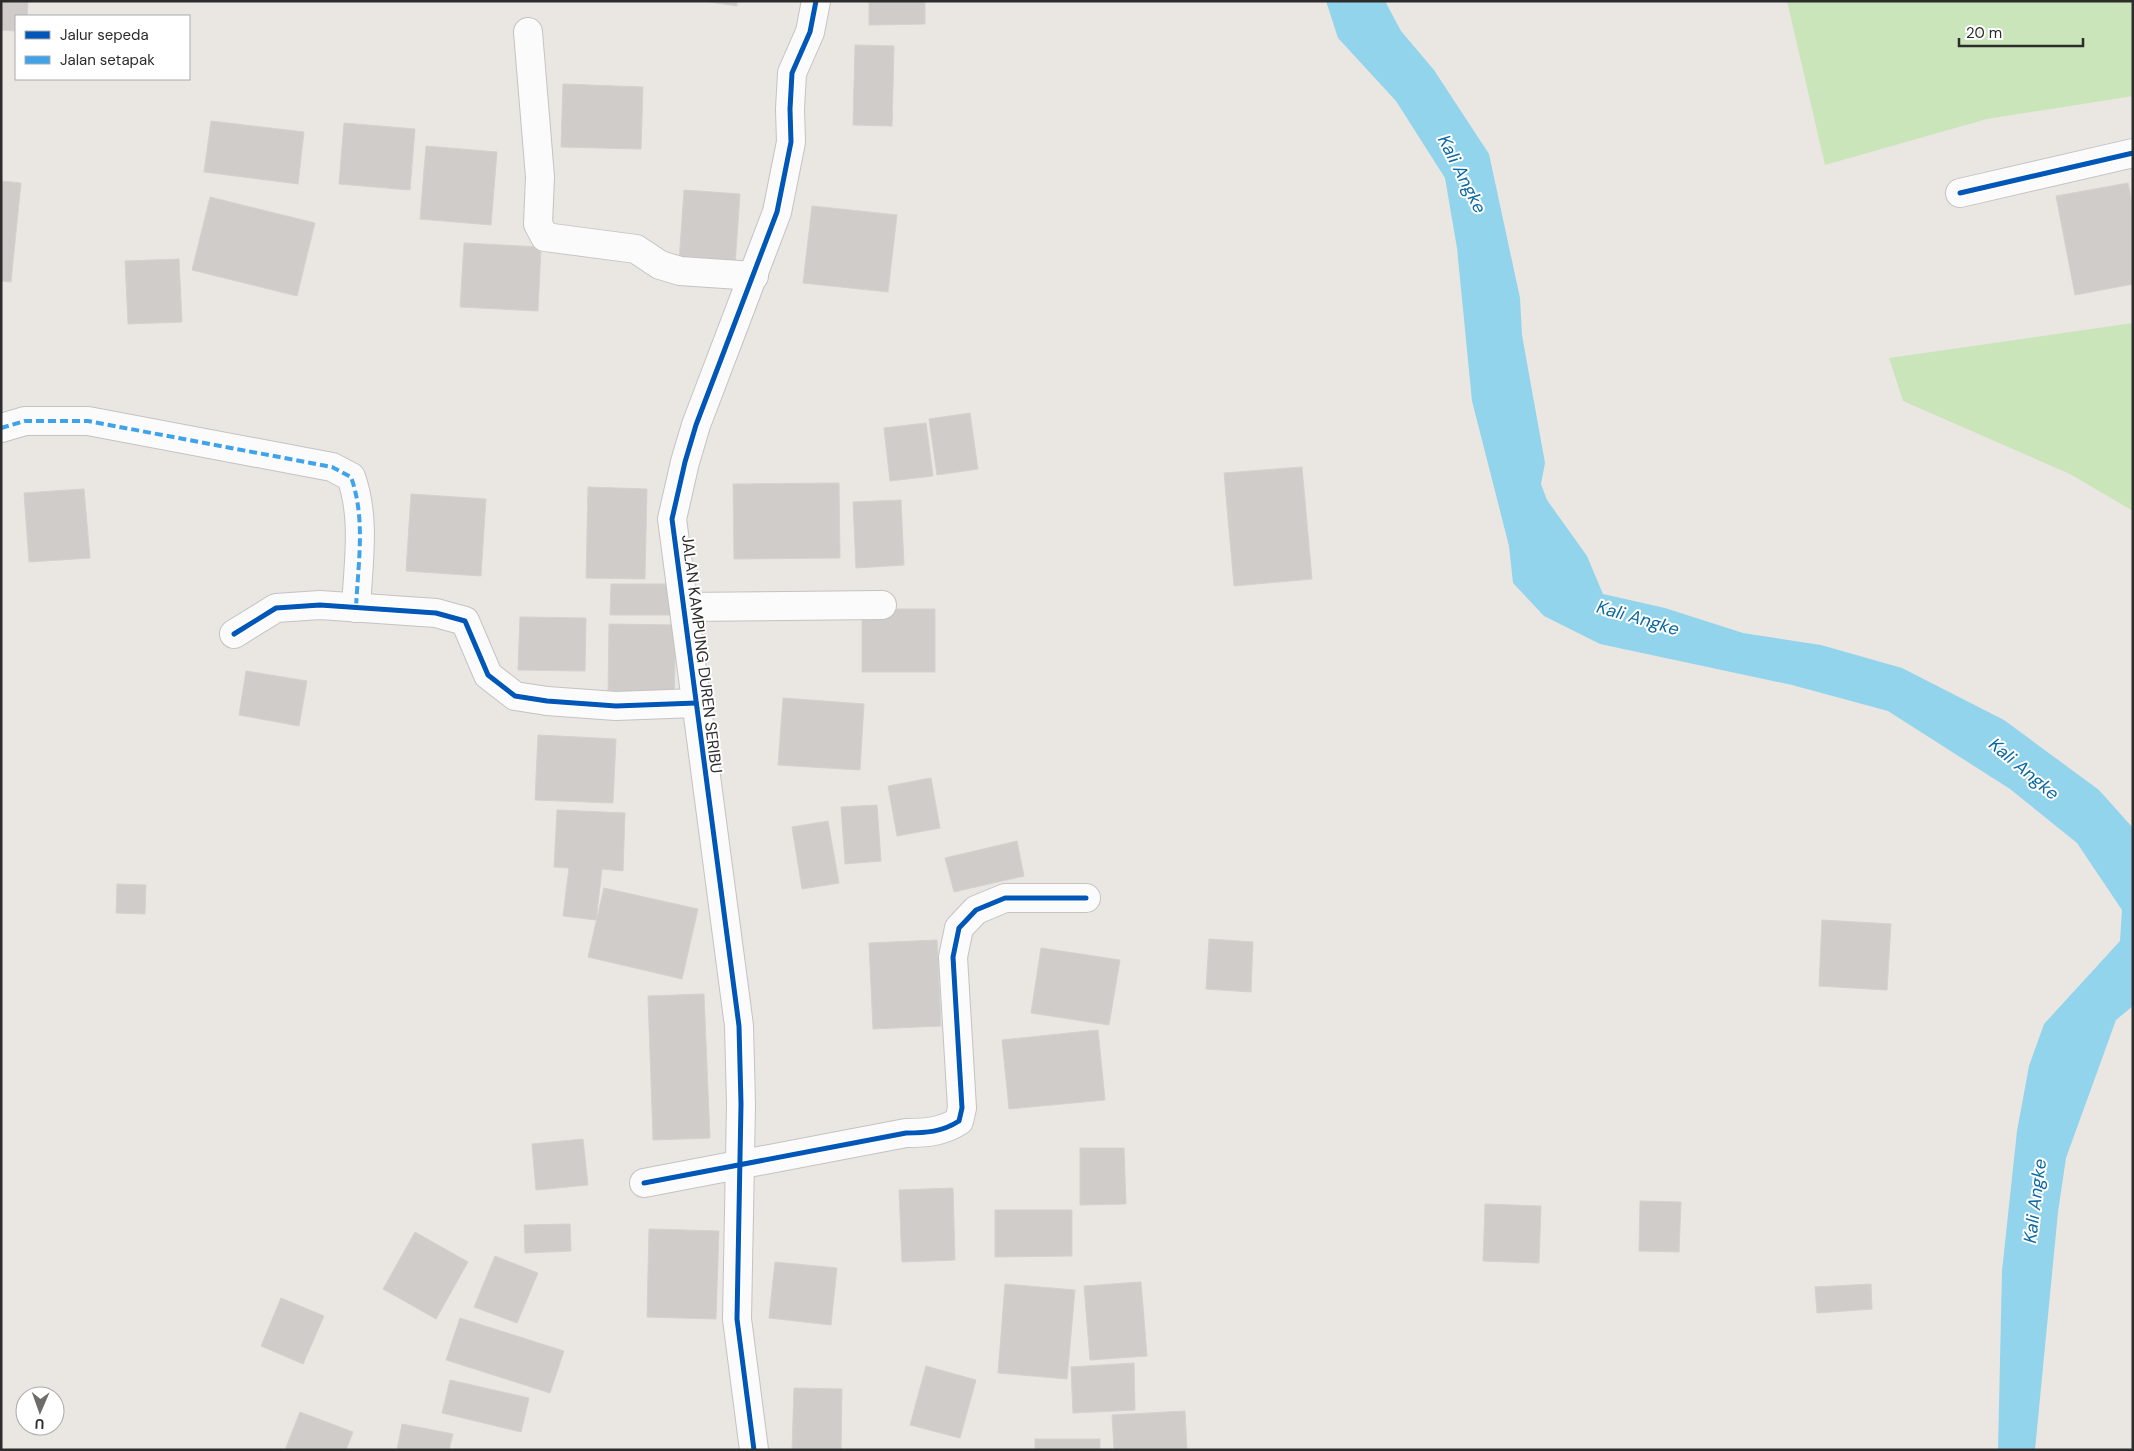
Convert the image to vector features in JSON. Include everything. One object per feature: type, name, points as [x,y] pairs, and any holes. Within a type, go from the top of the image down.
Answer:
[{"type":"street","name":"JALAN KAMPUNG DUREN SERIBU","points":[[754,1450],[737,1319],[741,1104],[739,1026],[672,519],[685,462],[696,425],[777,212],[791,142],[792,73],[810,32],[816,1]]},
{"type":"street","points":[[528,32],[540,177],[538,224],[545,237],[636,249],[660,265],[680,271],[754,276]]},
{"type":"street","points":[[1960,193],[2133,153]]},
{"type":"street","points":[[1,428],[25,421],[88,421],[324,466],[351,477],[358,498],[360,531],[356,608]]},
{"type":"street","points":[[684,607],[882,605]]},
{"type":"street","points":[[234,634],[276,608],[320,606],[436,613],[466,622],[488,675],[515,696],[547,701],[616,706],[696,703]]},
{"type":"street","points":[[644,1183],[906,1133],[932,1132],[947,1129],[959,1121],[962,1108],[953,957],[959,928],[976,910],[1005,898],[1086,898]]},
{"type":"green space","points":[[1787,1],[2133,1],[2133,96],[1987,119],[1825,165]]},
{"type":"green space","points":[[2133,323],[2133,511],[2070,474],[1903,401],[1889,358]]},
{"type":"water","name":"Kali Angke","points":[[1326,1],[1385,1],[1401,31],[1434,70],[1489,154],[1520,298],[1522,335],[1545,463],[1541,484],[1547,500],[1587,556],[1603,594],[1665,608],[1743,633],[1821,645],[1902,668],[2004,720],[2099,790],[2133,828],[2133,1006],[2116,1020],[2066,1158],[2058,1212],[2035,1450],[1998,1450],[2002,1271],[2017,1131],[2029,1066],[2044,1024],[2120,941],[2122,910],[2077,843],[2010,789],[1888,711],[1792,685],[1600,644],[1544,616],[1513,583],[1509,546],[1472,401],[1457,248],[1445,178],[1396,101],[1338,38]]},
{"type":"building","points":[[1,1],[28,1],[27,15],[15,15],[15,31],[1,30]]},
{"type":"building","points":[[704,1],[737,1],[737,6]]},
{"type":"building","points":[[869,1],[925,1],[925,24],[869,25]]},
{"type":"building","points":[[855,45],[894,46],[892,126],[853,125]]},
{"type":"building","points":[[563,84],[643,87],[641,149],[561,147]]},
{"type":"building","points":[[211,121],[304,132],[298,184],[204,172]]},
{"type":"building","points":[[344,123],[415,129],[410,190],[339,184]]},
{"type":"building","points":[[426,146],[497,152],[491,225],[420,219]]},
{"type":"building","points":[[1,181],[21,183],[11,282],[1,281]]},
{"type":"building","points":[[2128,183],[2133,209],[2133,284],[2075,295],[2056,196]]},
{"type":"building","points":[[684,190],[740,194],[735,266],[679,263]]},
{"type":"building","points":[[210,197],[315,223],[297,296],[192,270]]},
{"type":"building","points":[[812,206],[897,215],[888,292],[803,283]]},
{"type":"building","points":[[464,243],[541,247],[538,311],[460,307]]},
{"type":"building","points":[[179,259],[182,322],[128,324],[125,261]]},
{"type":"building","points":[[970,413],[978,469],[937,475],[929,419]]},
{"type":"building","points":[[926,423],[933,476],[890,481],[884,428]]},
{"type":"building","points":[[1302,467],[1312,579],[1234,586],[1224,473]]},
{"type":"building","points":[[839,483],[840,558],[734,559],[733,484]]},
{"type":"building","points":[[588,487],[647,489],[645,579],[586,578]]},
{"type":"building","points":[[84,489],[90,558],[29,562],[24,493]]},
{"type":"building","points":[[411,494],[486,499],[481,576],[406,571]]},
{"type":"building","points":[[901,500],[904,565],[856,568],[853,502]]},
{"type":"building","points":[[611,584],[672,584],[672,615],[610,615]]},
{"type":"building","points":[[862,609],[935,609],[935,672],[862,672]]},
{"type":"building","points":[[520,617],[586,618],[585,671],[518,670]]},
{"type":"building","points":[[609,624],[676,625],[674,698],[608,696]]},
{"type":"building","points":[[246,671],[307,681],[299,726],[239,715]]},
{"type":"building","points":[[783,698],[864,704],[860,770],[778,765]]},
{"type":"building","points":[[538,735],[616,739],[613,803],[535,800]]},
{"type":"building","points":[[931,778],[940,828],[897,836],[888,786]]},
{"type":"building","points":[[877,805],[881,861],[845,864],[841,807]]},
{"type":"building","points":[[557,810],[625,813],[623,871],[602,869],[596,920],[563,916],[569,868],[554,867]]},
{"type":"building","points":[[828,821],[839,883],[802,889],[792,827]]},
{"type":"building","points":[[1017,841],[1024,876],[954,892],[945,858]]},
{"type":"building","points":[[117,884],[146,885],[145,914],[116,913]]},
{"type":"building","points":[[604,888],[698,909],[682,979],[588,957]]},
{"type":"building","points":[[1822,920],[1891,924],[1887,990],[1819,986]]},
{"type":"building","points":[[1209,939],[1253,942],[1251,992],[1206,989]]},
{"type":"building","points":[[937,940],[941,1026],[873,1029],[869,943]]},
{"type":"building","points":[[1041,948],[1120,960],[1109,1025],[1031,1013]]},
{"type":"building","points":[[704,994],[710,1138],[653,1140],[648,996]]},
{"type":"building","points":[[1098,1030],[1105,1100],[1009,1109],[1002,1040]]},
{"type":"building","points":[[583,1139],[588,1185],[536,1190],[532,1144]]},
{"type":"building","points":[[1080,1148],[1124,1148],[1126,1204],[1080,1205]]},
{"type":"building","points":[[953,1188],[955,1260],[902,1262],[899,1190]]},
{"type":"building","points":[[1640,1201],[1681,1202],[1679,1252],[1639,1251]]},
{"type":"building","points":[[1485,1204],[1541,1206],[1539,1263],[1483,1261]]},
{"type":"building","points":[[995,1210],[1072,1210],[1072,1256],[995,1257]]},
{"type":"building","points":[[570,1224],[571,1251],[525,1253],[524,1225]]},
{"type":"building","points":[[649,1229],[719,1231],[716,1319],[647,1317]]},
{"type":"building","points":[[415,1232],[468,1262],[436,1319],[383,1289]]},
{"type":"building","points":[[495,1256],[538,1273],[517,1323],[474,1307]]},
{"type":"building","points":[[775,1262],[837,1268],[831,1325],[769,1318]]},
{"type":"building","points":[[1141,1282],[1147,1356],[1090,1360],[1084,1286]]},
{"type":"building","points":[[1005,1284],[1075,1290],[1067,1379],[998,1373]]},
{"type":"building","points":[[1871,1284],[1872,1309],[1817,1313],[1815,1287]]},
{"type":"building","points":[[281,1298],[324,1316],[303,1364],[261,1346]]},
{"type":"building","points":[[460,1318],[564,1351],[550,1393],[446,1360]]},
{"type":"building","points":[[1134,1363],[1135,1410],[1073,1413],[1071,1367]]},
{"type":"building","points":[[926,1366],[976,1380],[960,1438],[910,1425]]},
{"type":"building","points":[[450,1380],[529,1398],[521,1432],[442,1413]]},
{"type":"building","points":[[794,1388],[842,1389],[841,1450],[792,1450]]},
{"type":"building","points":[[1185,1411],[1187,1450],[1114,1450],[1112,1415]]},
{"type":"building","points":[[300,1412],[353,1432],[346,1450],[285,1450]]},
{"type":"building","points":[[402,1424],[453,1434],[449,1450],[397,1450]]},
{"type":"building","points":[[1035,1439],[1100,1439],[1100,1450],[1035,1450]]},
{"type":"marked path","points":[[1,428],[25,421],[88,421],[332,467],[351,477],[356,493],[360,525],[356,608]]},
{"type":"cycle path","points":[[754,1450],[737,1319],[741,1104],[739,1026],[672,519],[685,462],[696,425],[777,212],[791,142],[792,73],[810,32],[816,1]]},
{"type":"cycle path","points":[[1960,193],[2133,153]]},
{"type":"cycle path","points":[[234,634],[276,608],[320,605],[436,613],[465,621],[488,675],[515,696],[547,701],[616,706],[696,703]]},
{"type":"cycle path","points":[[644,1183],[906,1133],[934,1131],[946,1128],[959,1121],[962,1108],[953,957],[959,928],[976,910],[1005,898],[1086,898]]}]
